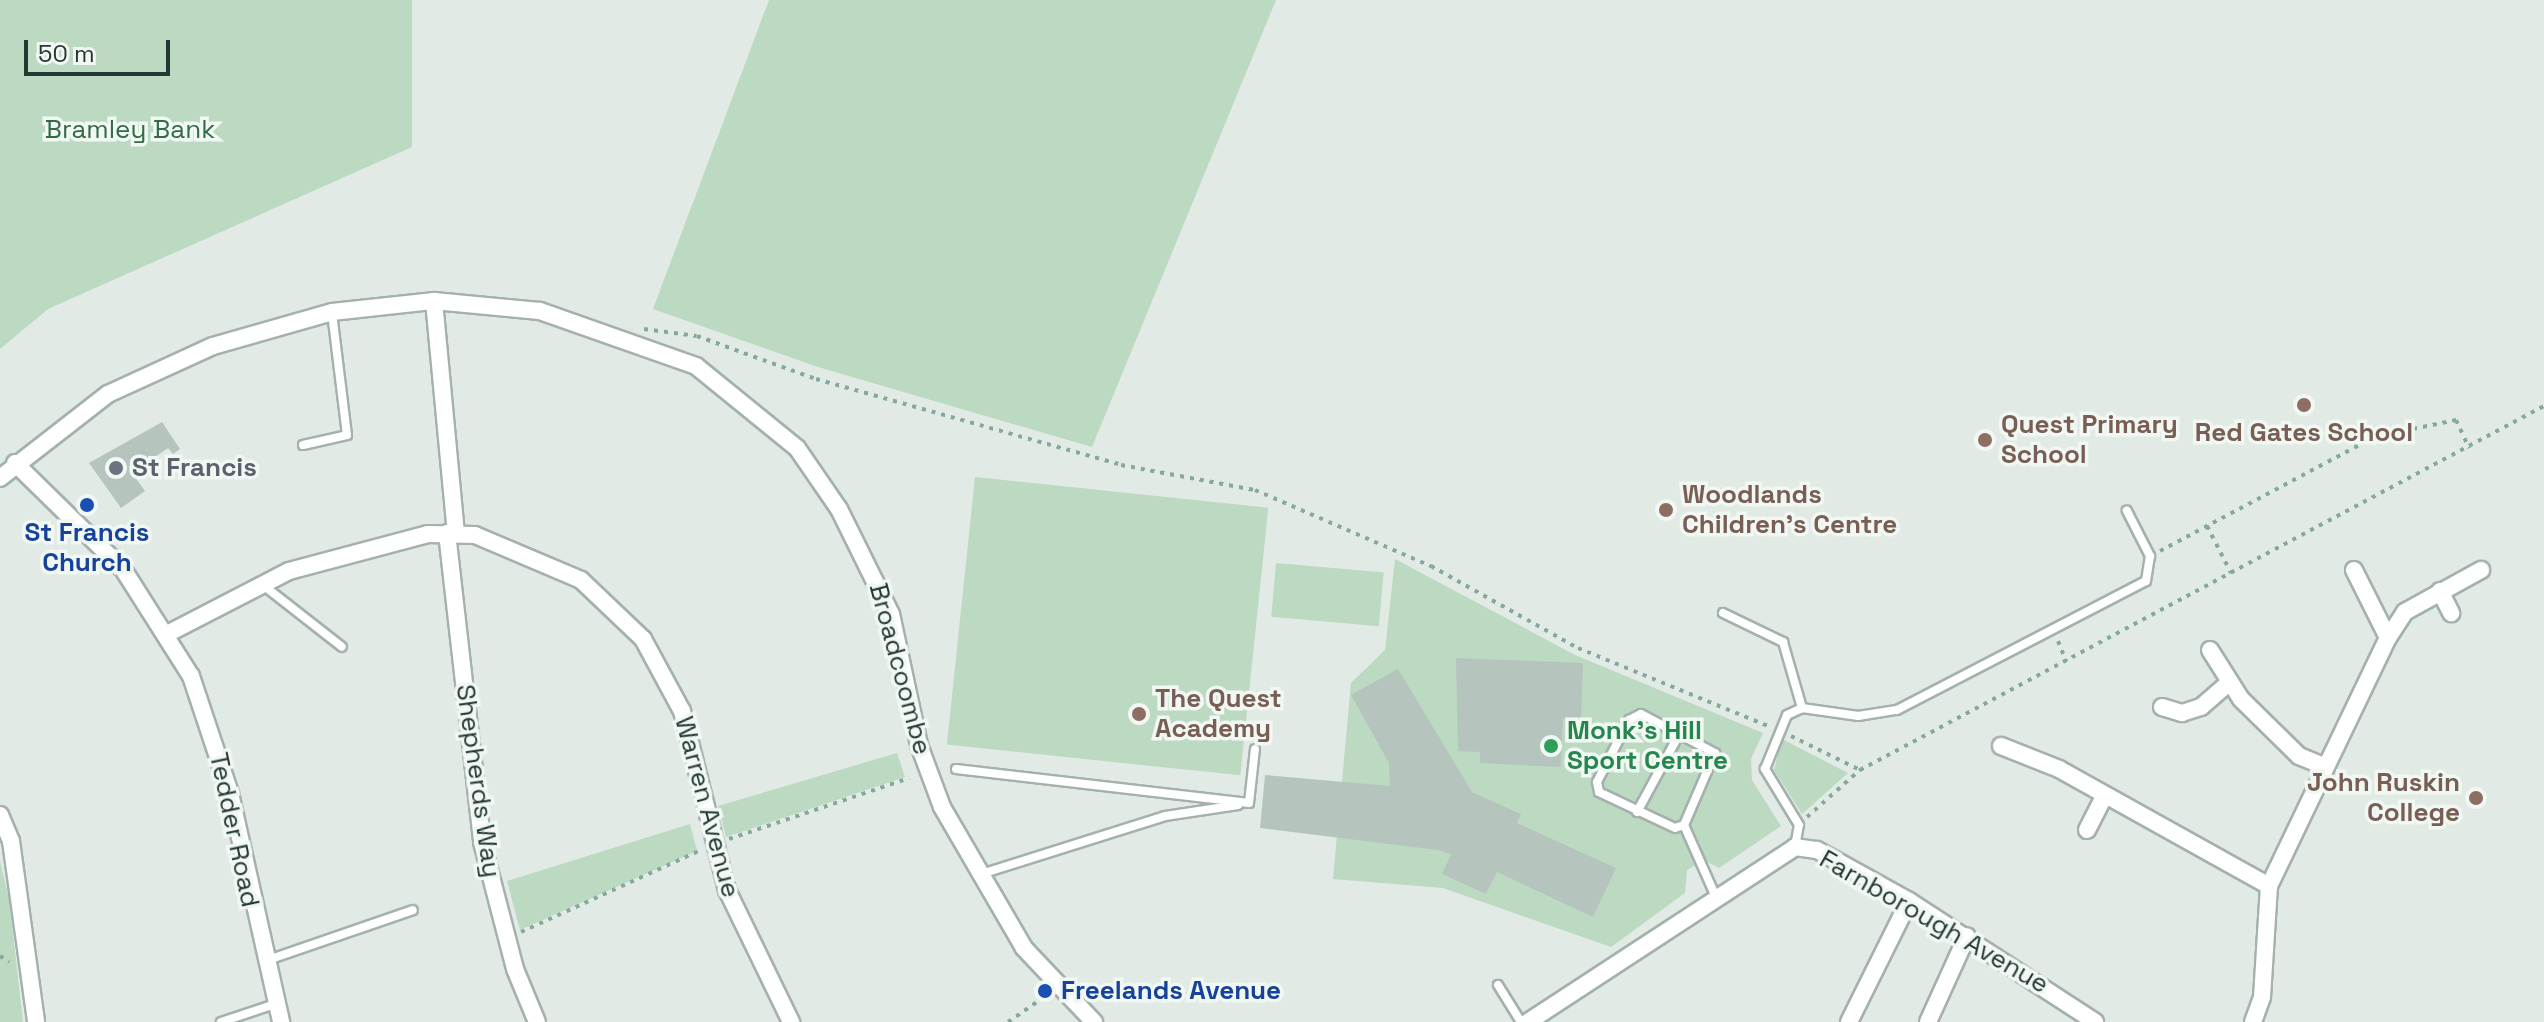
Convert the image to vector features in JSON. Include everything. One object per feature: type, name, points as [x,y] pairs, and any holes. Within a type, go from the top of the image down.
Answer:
[{"type":"street","name":"Broadcoombe","points":[[0,478],[15,463],[108,394],[165,366],[332,312],[434,301],[540,311],[627,336],[696,366],[752,406],[797,448],[839,509],[891,614],[919,745],[977,876],[1057,985],[1094,1022]]},
{"type":"street","name":"Shepherds Way","points":[[434,301],[451,533],[478,815],[506,939],[537,1022]]},
{"type":"street","name":"Tedder Road","points":[[15,463],[96,537],[167,634],[191,676],[230,793],[263,961],[281,1022]]},
{"type":"street","name":"Warren Avenue","points":[[167,634],[259,583],[341,553],[451,533],[546,560],[581,580],[643,639],[682,711],[713,845],[738,920],[791,1022]]},
{"type":"street","points":[[2354,570],[2388,638]]},
{"type":"street","points":[[2253,1022],[2262,997],[2269,886],[2388,638],[2405,612],[2481,570]]},
{"type":"street","points":[[2440,591],[2451,613]]},
{"type":"street","points":[[2210,650],[2229,683],[2299,756],[2324,766]]},
{"type":"street","points":[[2162,707],[2182,713],[2201,707],[2229,683]]},
{"type":"street","points":[[2001,746],[2105,795],[2269,886]]},
{"type":"street","points":[[2087,830],[2105,795]]},
{"type":"street","points":[[0,815],[11,841],[36,1022]]},
{"type":"street","name":"Farnborough Avenue","points":[[1528,1022],[1715,895],[1795,847],[1817,850],[1909,901],[2095,1022]]},
{"type":"street","points":[[1849,1022],[1909,901]]},
{"type":"street","points":[[1928,1022],[1967,936]]},
{"type":"lane","points":[[303,445],[347,435],[332,312]]},
{"type":"lane","points":[[1795,847],[1799,825],[1765,769],[1777,729],[1802,708],[1878,716],[2146,581],[2150,556],[2127,511]]},
{"type":"lane","points":[[259,583],[342,647]]},
{"type":"lane","points":[[1723,613],[1783,642],[1802,708]]},
{"type":"lane","points":[[1684,825],[1637,812],[1599,792],[1597,782],[1629,720],[1641,714],[1681,731],[1715,753],[1684,825],[1715,895]]},
{"type":"lane","points":[[1637,812],[1681,731]]},
{"type":"lane","points":[[1249,803],[1255,749]]},
{"type":"lane","points":[[956,769],[1249,803]]},
{"type":"lane","points":[[977,876],[1165,816],[1249,803]]},
{"type":"lane","points":[[263,961],[413,910]]},
{"type":"lane","points":[[1498,985],[1521,1022]]},
{"type":"lane","points":[[221,1022],[275,1004]]},
{"type":"path","points":[[627,336],[651,327],[697,336],[816,379],[1121,465],[1255,490],[1431,566],[1578,648],[1777,729],[1860,770]]},
{"type":"path","points":[[1799,825],[1860,770],[2544,406]]},
{"type":"path","points":[[2150,556],[2374,437],[2456,420],[2469,448]]},
{"type":"path","points":[[2207,526],[2231,573]]},
{"type":"path","points":[[2051,630],[2066,661]]},
{"type":"path","points":[[506,939],[713,845],[909,778]]},
{"type":"path","points":[[1008,1022],[1057,985]]},
{"type":"green space","name":"Bramley Bank","points":[[0,0],[412,0],[412,147],[48,309],[0,349]]},
{"type":"green space","points":[[769,0],[1276,0],[1092,447],[818,367],[653,309]]},
{"type":"green space","points":[[975,477],[1268,508],[1240,775],[947,745]]},
{"type":"green space","name":"Monk's Hill Sport Centre","points":[[1395,559],[1575,655],[1763,733],[1751,759],[1752,780],[1781,826],[1719,868],[1704,860],[1687,870],[1685,893],[1611,947],[1443,888],[1333,879],[1351,683],[1385,650]]},
{"type":"green space","points":[[1276,563],[1384,572],[1379,626],[1271,617]]},
{"type":"green space","points":[[1782,739],[1848,773],[1802,814],[1774,770]]},
{"type":"green space","points":[[897,753],[905,777],[726,837],[718,806]]},
{"type":"green space","points":[[690,824],[697,851],[520,930],[507,881]]},
{"type":"green space","points":[[0,861],[9,899],[23,1022],[0,1022]]},
{"type":"building","name":"St Francis","points":[[162,422],[180,449],[173,454],[168,448],[132,473],[145,491],[121,508],[89,463]]},
{"type":"building","points":[[1456,658],[1583,663],[1581,719],[1563,719],[1561,767],[1480,763],[1480,752],[1458,751]]},
{"type":"building","points":[[1398,669],[1472,792],[1521,814],[1517,823],[1616,868],[1593,917],[1497,872],[1486,894],[1442,874],[1451,854],[1438,850],[1260,828],[1265,775],[1390,786],[1389,763],[1351,695]]},
{"type":"place","name":"Red Gates School","points":[[2304,405]]},
{"type":"place","name":"Quest Primary School","points":[[1985,440]]},
{"type":"place","name":"St Francis","points":[[116,468]]},
{"type":"place","name":"St Francis Church","points":[[87,505]]},
{"type":"place","name":"Woodlands Children's Centre","points":[[1666,510]]},
{"type":"place","name":"The Quest Academy","points":[[1139,714]]},
{"type":"place","name":"Monk's Hill Sport Centre","points":[[1551,746]]},
{"type":"place","name":"John Ruskin College","points":[[2476,798]]},
{"type":"place","name":"Freelands Avenue","points":[[1045,991]]}]
